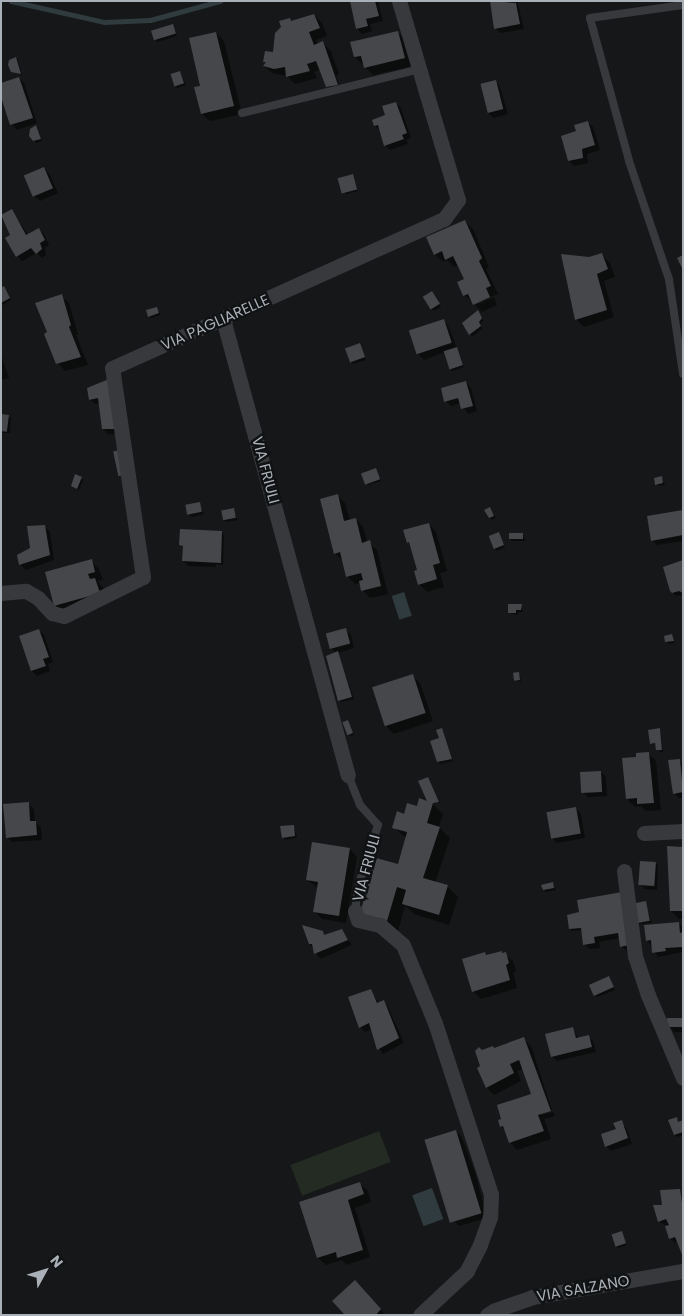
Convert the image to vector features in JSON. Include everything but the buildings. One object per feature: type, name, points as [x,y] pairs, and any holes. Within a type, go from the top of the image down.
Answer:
[{"type":"street","name":"VIA PAGLIARELLE","points":[[1,594],[26,591],[38,598],[52,613],[64,616],[143,577],[112,368],[444,219],[458,200],[399,1]]},
{"type":"street","name":"VIA FRIULI","points":[[223,319],[348,775]]},
{"type":"street","points":[[644,833],[683,831]]},
{"type":"street","points":[[624,870],[635,956],[648,995],[683,1078]]},
{"type":"street","name":"VIA FRIULI","points":[[355,911],[358,920],[380,925],[403,945],[435,1023],[491,1194],[490,1217],[480,1245],[467,1271],[420,1315]]},
{"type":"street","name":"VIA SALZANO","points":[[487,1315],[495,1310],[532,1297],[683,1271]]},
{"type":"lane","points":[[683,5],[590,18],[629,160],[669,279],[683,374]]},
{"type":"lane","points":[[242,113],[420,69]]},
{"type":"lane","name":"VIA FRIULI","points":[[348,775],[360,805],[378,825],[358,887],[355,911]]},
{"type":"shaded area","points":[[404,592],[412,616],[399,620],[392,596]]},
{"type":"shaded area","points":[[379,1131],[391,1162],[302,1196],[290,1165]]},
{"type":"shaded area","points":[[432,1188],[443,1219],[424,1226],[412,1195]]},
{"type":"waterway","points":[[11,1],[104,22],[150,20],[220,1]]}]
